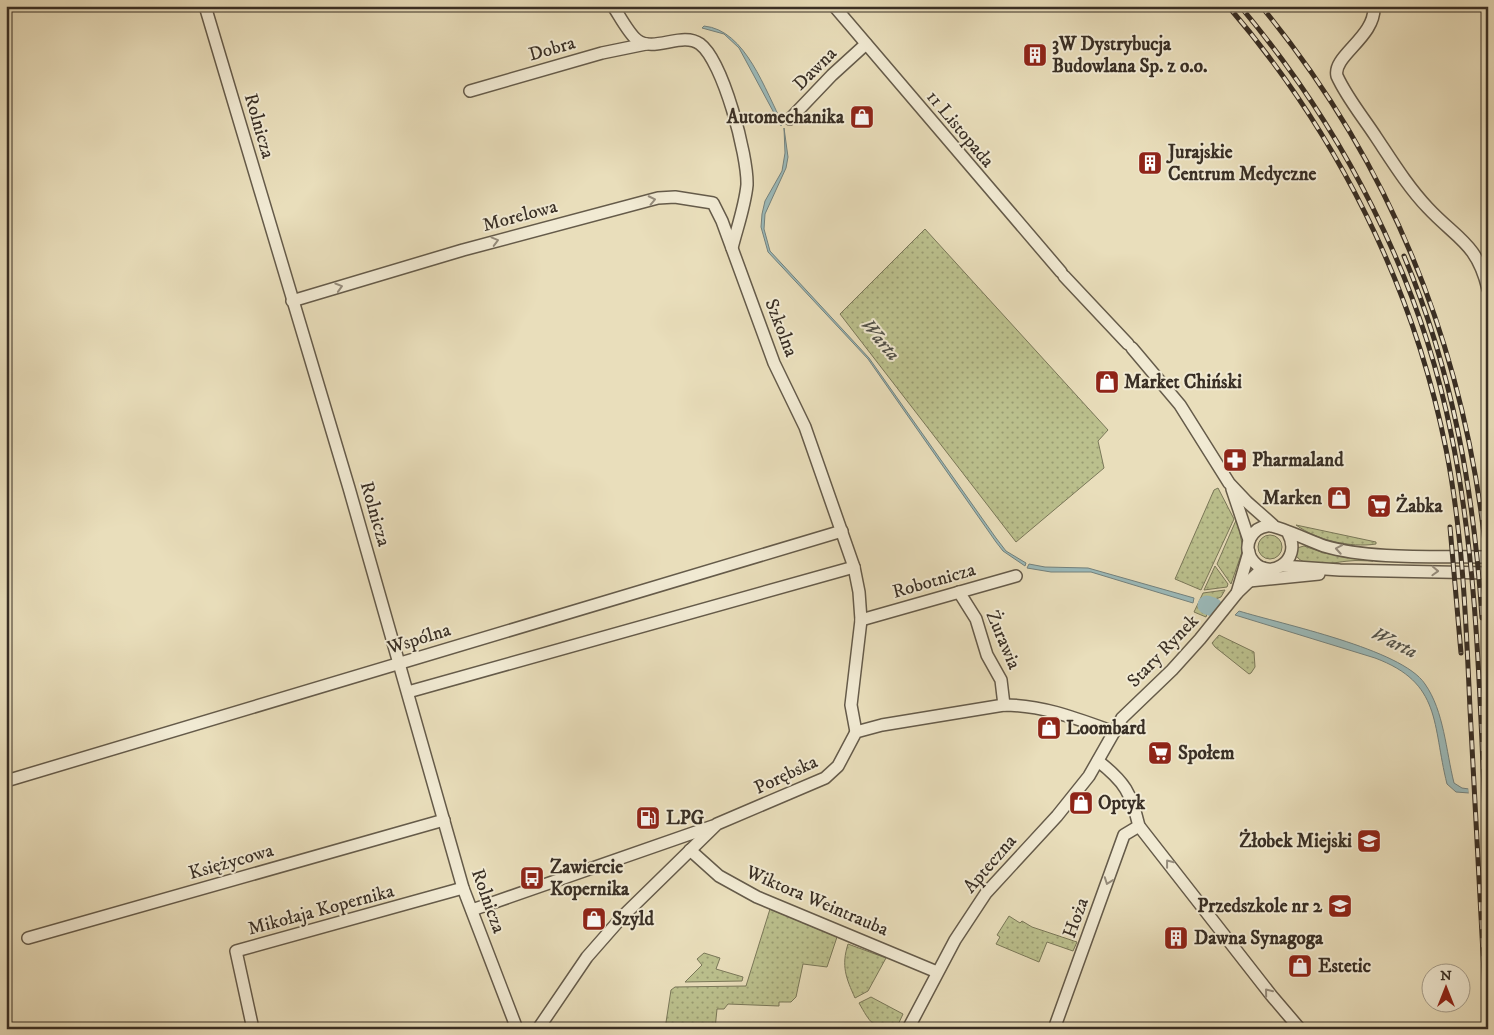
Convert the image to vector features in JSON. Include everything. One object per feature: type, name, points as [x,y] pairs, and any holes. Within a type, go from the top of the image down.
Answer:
[{"type":"street","name":"Rolnicza","points":[[205,6],[408,692],[463,888],[517,1029]]},
{"type":"street","points":[[613,6],[636,39],[646,44],[683,40],[699,43],[709,53],[722,76],[746,162],[747,186],[732,248]]},
{"type":"street","name":"11 Listopada","points":[[834,6],[1063,274],[1130,346],[1180,404],[1229,483],[1272,525]]},
{"type":"street","points":[[1374,6],[1374,18],[1370,28],[1339,63],[1337,76],[1408,182],[1428,208],[1474,251],[1484,272],[1488,289]]},
{"type":"street","name":"Dobra","points":[[470,91],[602,53],[646,44]]},
{"type":"street","name":"Dawna","points":[[790,119],[832,75],[866,44]]},
{"type":"street","name":"Morelowa","points":[[292,301],[463,250],[658,198],[675,197],[713,203],[732,248]]},
{"type":"street","name":"Szkolna","points":[[732,248],[774,363],[805,427],[854,567],[859,592],[861,620],[852,705],[856,732]]},
{"type":"street","name":"11 Listopada","points":[[1229,483],[1249,546]]},
{"type":"street","points":[[1488,557],[1388,554],[1334,548],[1288,533],[1272,525],[1262,527],[1249,546],[1251,558],[1263,568],[1282,566],[1340,570],[1488,573]]},
{"type":"street","name":"Wspólna","points":[[6,781],[842,531]]},
{"type":"street","points":[[1282,566],[1291,554],[1291,540],[1288,533]]},
{"type":"street","name":"Stary Rynek","points":[[1234,596],[1249,546]]},
{"type":"street","points":[[1387,570],[1388,554]]},
{"type":"street","points":[[408,692],[854,567]]},
{"type":"street","name":"Stary Rynek","points":[[1114,732],[1122,718],[1172,670],[1218,618],[1234,596],[1263,568]]},
{"type":"street","points":[[1249,581],[1340,570]]},
{"type":"street","name":"Robotnicza","points":[[861,620],[1016,576]]},
{"type":"street","name":"Żurawia","points":[[959,592],[976,619],[986,655],[1001,680],[1004,705]]},
{"type":"street","points":[[856,732],[882,724],[1004,705],[1042,708],[1114,732]]},
{"type":"street","name":"Porębska","points":[[538,1029],[587,958],[624,916],[717,824],[825,778],[838,766],[856,732]]},
{"type":"street","name":"Apteczna","points":[[908,1029],[966,921],[986,893],[1057,816],[1098,761],[1114,732]]},
{"type":"street","points":[[1098,761],[1118,777],[1128,790],[1139,826],[1270,995],[1300,1029]]},
{"type":"street","name":"Księżycowa","points":[[28,938],[444,820]]},
{"type":"street","points":[[472,910],[717,824]]},
{"type":"street","name":"Hoża","points":[[1055,1028],[1124,836],[1139,826]]},
{"type":"street","name":"Wiktora Weintrauba","points":[[690,850],[727,881],[757,897],[937,972]]},
{"type":"street","name":"Mikołaja Kopernika","points":[[253,1029],[236,951],[463,888]]},
{"type":"green space","points":[[925,229],[1108,430],[1098,441],[1104,468],[1016,542],[840,314]]},
{"type":"green space","points":[[1218,488],[1234,519],[1201,590],[1175,579],[1214,490]]},
{"type":"green space","points":[[1237,518],[1243,549],[1231,584],[1217,564]]},
{"type":"green space","points":[[1296,525],[1376,542],[1376,544],[1355,545],[1334,542],[1314,535]]},
{"type":"green space","points":[[1270,535],[1278,539],[1282,547],[1278,555],[1270,559],[1262,555],[1258,547],[1262,539]]},
{"type":"green space","points":[[1304,546],[1324,553],[1373,561],[1307,563],[1296,556],[1297,548]]},
{"type":"green space","points":[[1215,566],[1228,584],[1227,587],[1204,590]]},
{"type":"green space","points":[[1225,590],[1221,597],[1211,601],[1206,617],[1194,612],[1203,593]]},
{"type":"green space","points":[[1219,635],[1254,652],[1255,667],[1251,673],[1249,674],[1215,647],[1212,643]]},
{"type":"green space","points":[[770,909],[837,937],[827,967],[803,964],[796,997],[791,1002],[779,1002],[779,1006],[728,1004],[724,1009],[717,1009],[715,1029],[665,1029],[671,990],[675,987],[746,986]]},
{"type":"green space","points":[[1009,916],[1020,923],[1022,921],[1032,927],[1077,942],[1073,951],[1047,942],[1039,962],[996,944],[1000,937],[997,935]]},
{"type":"green space","points":[[848,944],[886,958],[868,991],[855,998],[845,972]]},
{"type":"green space","points":[[704,953],[720,958],[716,969],[743,977],[742,981],[685,982],[702,965],[697,959]]},
{"type":"green space","points":[[871,997],[903,1014],[896,1029],[882,1028],[869,1020],[859,1003]]},
{"type":"water","points":[[704,26],[719,30],[732,38],[743,50],[761,80],[783,124],[781,126],[739,48],[724,34],[702,28]]},
{"type":"water","points":[[784,128],[788,157],[786,168],[765,214],[764,229],[770,251],[869,358],[996,538],[1006,551],[1026,563],[1025,566],[1003,551],[996,542],[868,359],[768,252],[761,227],[762,214],[765,201],[782,171],[785,153]]},
{"type":"water","points":[[1029,564],[1045,567],[1088,568],[1194,598],[1193,603],[1091,572],[1051,572],[1027,568]]},
{"type":"water","points":[[1239,611],[1339,639],[1367,649],[1412,671],[1425,684],[1436,706],[1444,732],[1454,783],[1462,788],[1469,789],[1469,793],[1456,792],[1447,784],[1430,708],[1423,693],[1412,680],[1397,668],[1375,658],[1235,615]]},
{"type":"pier","points":[[1488,785],[1488,795],[1469,796],[1468,786]]},
{"type":"waterway","name":"Warta","points":[[1207,605],[1213,607]]},
{"type":"railway","points":[[1228,6],[1267,55],[1303,106],[1336,159],[1365,214],[1391,270],[1413,328],[1432,388],[1452,481],[1463,579],[1487,1029]]},
{"type":"railway","points":[[1240,6],[1312,102],[1344,153],[1372,206],[1397,261],[1419,317],[1437,374],[1451,433],[1461,488],[1474,599],[1488,879]]},
{"type":"railway","points":[[1261,6],[1309,69],[1351,134],[1388,202],[1418,271],[1444,343],[1464,417],[1478,494],[1488,572]]},
{"type":"railway","points":[[1404,256],[1436,344],[1458,434],[1467,479],[1482,618]]},
{"type":"railway","points":[[1450,527],[1461,653]]},
{"type":"place","name":"3W Dystrybucja Budowlana Sp. z o.o.","points":[[1035,55]]},
{"type":"place","name":"Automechanika","points":[[862,117]]},
{"type":"place","name":"Jurajskie Centrum Medyczne","points":[[1150,163]]},
{"type":"place","name":"Market Chiński","points":[[1107,382]]},
{"type":"place","name":"Pharmaland","points":[[1235,460]]},
{"type":"place","name":"Marken","points":[[1339,498]]},
{"type":"place","name":"Żabka","points":[[1379,506]]},
{"type":"place","name":"Loombard","points":[[1049,728]]},
{"type":"place","name":"Społem","points":[[1160,753]]},
{"type":"place","name":"Optyk","points":[[1081,803]]},
{"type":"place","name":"LPG","points":[[648,818]]},
{"type":"place","name":"Żłobek Miejski","points":[[1369,841]]},
{"type":"place","name":"Zawiercie Kopernika","points":[[532,878]]},
{"type":"place","name":"Przedszkole nr 2","points":[[1340,906]]},
{"type":"place","name":"Szyld","points":[[594,919]]},
{"type":"place","name":"Dawna Synagoga","points":[[1176,938]]},
{"type":"place","name":"Estetic","points":[[1300,966]]}]
